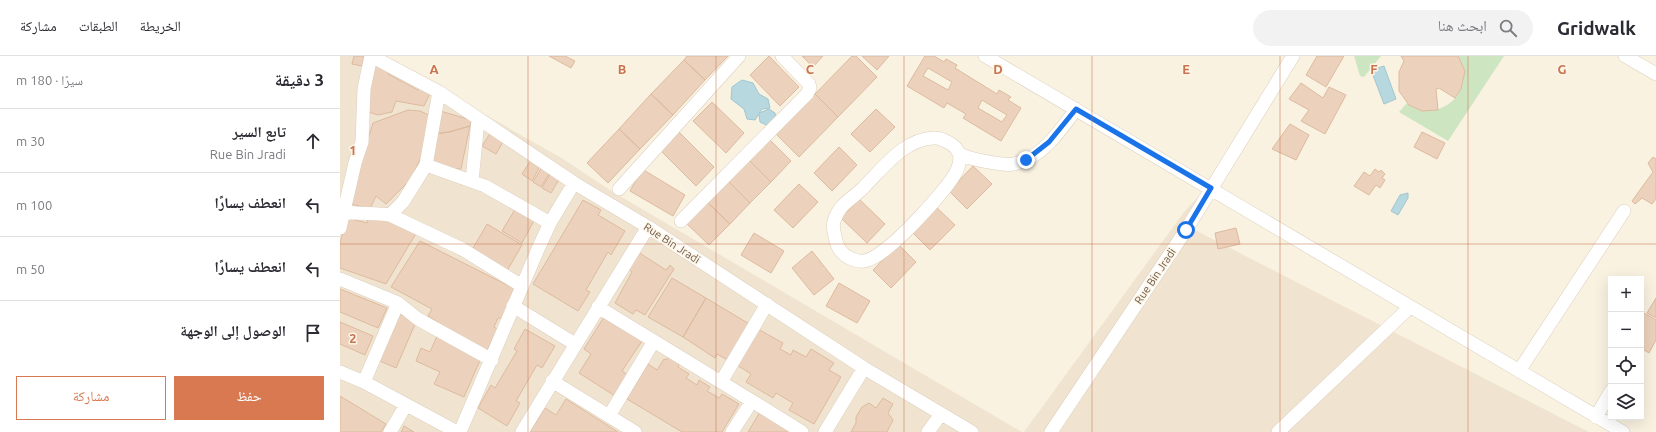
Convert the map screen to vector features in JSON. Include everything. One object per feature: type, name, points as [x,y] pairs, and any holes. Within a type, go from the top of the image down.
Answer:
[{"type":"street","name":"Rue Bin Jradi","points":[[371,56],[439,92],[478,120],[574,183],[648,227],[864,368],[972,432]]},
{"type":"street","points":[[341,220],[354,163],[362,142],[364,89],[371,56]]},
{"type":"street","points":[[619,188],[739,56]]},
{"type":"street","points":[[681,221],[807,94],[810,88],[809,84],[782,56]]},
{"type":"street","points":[[986,56],[1211,188],[1409,308],[1623,432]]},
{"type":"street","name":"Rue Bin Jradi","points":[[1051,432],[1186,230],[1293,56]]},
{"type":"street","points":[[1626,56],[1656,74]]},
{"type":"street","points":[[390,215],[403,202],[426,166],[439,92]]},
{"type":"street","points":[[960,154],[960,164],[946,186],[890,247],[864,261],[846,256],[839,249],[833,222],[843,204],[862,189],[897,155],[923,140],[935,137],[954,147],[960,154],[998,164],[1014,164],[1026,160],[1049,142],[1076,109]]},
{"type":"street","points":[[472,181],[478,120]]},
{"type":"street","points":[[426,166],[485,186],[550,222]]},
{"type":"street","points":[[340,372],[364,382],[459,432],[492,360],[513,306],[550,222],[574,183]]},
{"type":"street","points":[[1519,371],[1624,211]]},
{"type":"street","points":[[341,220],[359,214],[375,213],[390,215],[462,249],[522,286]]},
{"type":"street","points":[[522,432],[648,227]]},
{"type":"street","points":[[340,279],[398,303],[418,319],[492,360]]},
{"type":"street","points":[[364,382],[398,303]]},
{"type":"street","points":[[721,382],[767,304]]},
{"type":"street","points":[[513,306],[575,344]]},
{"type":"street","points":[[598,307],[802,432]]},
{"type":"street","points":[[1278,432],[1409,308]]},
{"type":"street","points":[[609,416],[654,341]]},
{"type":"street","points":[[825,432],[864,368]]},
{"type":"street","points":[[552,381],[635,432]]},
{"type":"street","points":[[1596,417],[1608,397]]},
{"type":"street","points":[[732,432],[752,401]]},
{"type":"street","points":[[390,432],[406,405]]},
{"type":"street","points":[[928,432],[941,414]]},
{"type":"shaded area","points":[[340,56],[382,56],[563,159],[613,192],[1022,432],[340,432]]},
{"type":"shaded area","points":[[1203,192],[1193,229],[1589,432],[1024,432],[1184,212]]},
{"type":"green space","points":[[1354,56],[1381,56],[1364,77],[1360,76]]},
{"type":"green space","points":[[1458,56],[1504,56],[1448,141],[1399,112],[1407,103],[1415,108],[1432,110],[1440,108],[1455,99],[1463,83],[1464,73],[1464,68]]},
{"type":"water","points":[[1384,66],[1396,99],[1384,104],[1371,70]]},
{"type":"water","points":[[742,80],[753,83],[759,94],[768,99],[770,108],[762,109],[759,113],[769,109],[775,113],[776,119],[768,126],[760,122],[759,114],[755,120],[747,119],[744,109],[731,99],[732,87]]},
{"type":"water","points":[[1408,193],[1408,198],[1398,215],[1391,211],[1400,195]]},
{"type":"building","points":[[354,56],[364,56],[362,66],[352,64]]},
{"type":"building","points":[[549,56],[565,56],[575,61],[571,68]]},
{"type":"building","points":[[687,56],[728,56],[705,80],[684,60]]},
{"type":"building","points":[[769,56],[799,87],[780,106],[750,75]]},
{"type":"building","points":[[802,56],[823,56],[813,67]]},
{"type":"building","points":[[852,56],[856,56],[877,77],[838,117],[815,94]]},
{"type":"building","points":[[862,56],[889,56],[877,70]]},
{"type":"building","points":[[925,56],[934,56],[944,62],[946,59],[957,65],[955,68],[997,94],[999,90],[1011,97],[1008,100],[1021,108],[1001,141],[963,118],[966,114],[947,103],[944,108],[907,86]],"holes":[[[928,68],[952,82],[948,90],[923,76]],[[982,100],[1007,115],[1002,122],[978,108]]]},
{"type":"building","points":[[1317,56],[1344,56],[1326,87],[1306,75]]},
{"type":"building","points":[[1401,56],[1458,56],[1465,71],[1461,89],[1455,98],[1439,88],[1436,89],[1438,110],[1422,111],[1409,105],[1399,91],[1399,72],[1404,61]]},
{"type":"building","points":[[684,60],[705,80],[673,115],[651,94]]},
{"type":"building","points":[[374,61],[390,68],[388,74],[418,90],[420,85],[431,91],[424,106],[396,101],[392,112],[378,115],[365,111]]},
{"type":"building","points":[[1301,83],[1323,98],[1329,87],[1346,95],[1325,134],[1301,121],[1309,110],[1289,99]]},
{"type":"building","points":[[651,94],[673,115],[640,149],[619,129]]},
{"type":"building","points":[[815,94],[838,117],[799,157],[776,134]]},
{"type":"building","points":[[712,102],[744,133],[726,153],[693,121]]},
{"type":"building","points":[[876,109],[895,127],[870,152],[851,134]]},
{"type":"building","points":[[408,110],[420,111],[431,116],[426,146],[411,179],[386,204],[376,196],[370,209],[348,203],[373,123]]},
{"type":"building","points":[[437,110],[471,120],[470,126],[449,132],[434,134]]},
{"type":"building","points":[[1290,124],[1309,135],[1296,160],[1272,149]]},
{"type":"building","points":[[470,126],[461,169],[429,167],[434,134],[449,132]]},
{"type":"building","points":[[619,129],[640,149],[608,183],[587,163]]},
{"type":"building","points":[[677,130],[714,167],[696,186],[659,149]]},
{"type":"building","points":[[491,132],[504,140],[496,154],[482,146]]},
{"type":"building","points":[[1422,132],[1445,143],[1437,159],[1414,147]]},
{"type":"building","points":[[768,138],[791,161],[771,182],[748,159]]},
{"type":"building","points":[[839,147],[857,165],[832,191],[814,173]]},
{"type":"building","points":[[1653,157],[1656,159],[1656,199],[1652,204],[1642,198],[1635,204],[1632,201],[1653,172],[1648,163]]},
{"type":"building","points":[[748,159],[771,182],[750,203],[727,180]]},
{"type":"building","points":[[531,160],[540,166],[532,181],[522,174]]},
{"type":"building","points":[[973,166],[992,184],[967,209],[949,191]]},
{"type":"building","points":[[542,167],[550,172],[541,187],[533,182]]},
{"type":"building","points":[[642,169],[685,195],[673,216],[630,191]]},
{"type":"building","points":[[1375,169],[1379,172],[1381,170],[1385,174],[1382,178],[1385,180],[1380,188],[1376,185],[1369,195],[1354,186],[1364,172],[1370,176]]},
{"type":"building","points":[[552,171],[561,176],[551,193],[542,188]]},
{"type":"building","points":[[727,180],[750,203],[730,224],[707,202]]},
{"type":"building","points":[[799,184],[818,202],[793,228],[774,210]]},
{"type":"building","points":[[859,199],[885,224],[867,243],[841,218]]},
{"type":"building","points":[[583,200],[601,210],[598,215],[625,231],[611,255],[608,252],[586,290],[590,292],[578,311],[533,284]]},
{"type":"building","points":[[707,202],[730,224],[709,245],[686,223]]},
{"type":"building","points":[[517,206],[536,217],[522,243],[502,231]]},
{"type":"building","points":[[936,207],[955,225],[930,250],[912,232]]},
{"type":"building","points":[[369,216],[400,223],[400,227],[418,230],[386,284],[340,268],[340,243],[347,218],[367,223]]},
{"type":"building","points":[[487,224],[522,245],[507,271],[472,250]]},
{"type":"building","points":[[1236,228],[1240,244],[1218,249],[1215,233]]},
{"type":"building","points":[[754,233],[784,251],[771,273],[741,255]]},
{"type":"building","points":[[420,241],[515,289],[502,318],[498,318],[494,327],[497,329],[486,353],[428,316],[432,309],[391,287]]},
{"type":"building","points":[[898,244],[916,262],[891,288],[873,270]]},
{"type":"building","points":[[812,251],[834,279],[814,295],[792,268]]},
{"type":"building","points":[[638,252],[666,270],[670,265],[674,269],[645,315],[636,310],[633,314],[615,303],[632,272],[628,268]]},
{"type":"building","points":[[672,278],[706,298],[683,337],[648,317]]},
{"type":"building","points":[[839,283],[870,301],[857,323],[826,306]]},
{"type":"building","points":[[340,289],[387,308],[378,328],[340,312]]},
{"type":"building","points":[[706,298],[751,325],[729,361],[717,354],[715,358],[683,337]]},
{"type":"building","points":[[1656,298],[1656,318],[1647,313]]},
{"type":"building","points":[[1644,313],[1656,320],[1656,340],[1649,353],[1644,350]]},
{"type":"building","points":[[400,314],[416,322],[396,368],[380,361]]},
{"type":"building","points":[[604,317],[642,341],[622,371],[628,375],[615,396],[579,373],[591,354],[584,349]]},
{"type":"building","points":[[340,322],[373,336],[365,355],[340,344]]},
{"type":"building","points":[[525,329],[555,346],[542,368],[537,365],[516,401],[520,403],[507,426],[478,408],[491,385],[495,388],[517,351],[514,349]]},
{"type":"building","points":[[758,329],[783,343],[780,349],[791,355],[793,350],[806,357],[811,349],[834,363],[829,370],[841,377],[814,424],[789,410],[793,403],[776,393],[773,398],[746,382],[751,374],[737,365]]},
{"type":"building","points":[[437,336],[482,356],[464,397],[434,384],[440,372],[416,361],[421,348],[430,352]]},
{"type":"building","points":[[668,357],[679,364],[678,367],[689,374],[686,378],[697,385],[699,380],[710,387],[707,391],[719,398],[722,394],[739,404],[722,432],[682,432],[627,399],[648,364],[657,370],[664,359],[666,360]]},
{"type":"building","points":[[340,396],[386,424],[381,432],[340,432]]},
{"type":"building","points":[[883,398],[893,404],[888,413],[893,420],[887,432],[851,432],[856,423],[856,417],[862,407],[869,403],[876,408]]},
{"type":"building","points":[[566,399],[618,432],[530,432],[545,408],[556,415]]},
{"type":"building","points":[[760,412],[795,432],[748,432]]},
{"type":"building","points":[[404,426],[414,432],[401,432]]},
{"type":"route","points":[[1026,160],[1049,142],[1062,129],[1076,109],[1211,188],[1186,230]]}]
